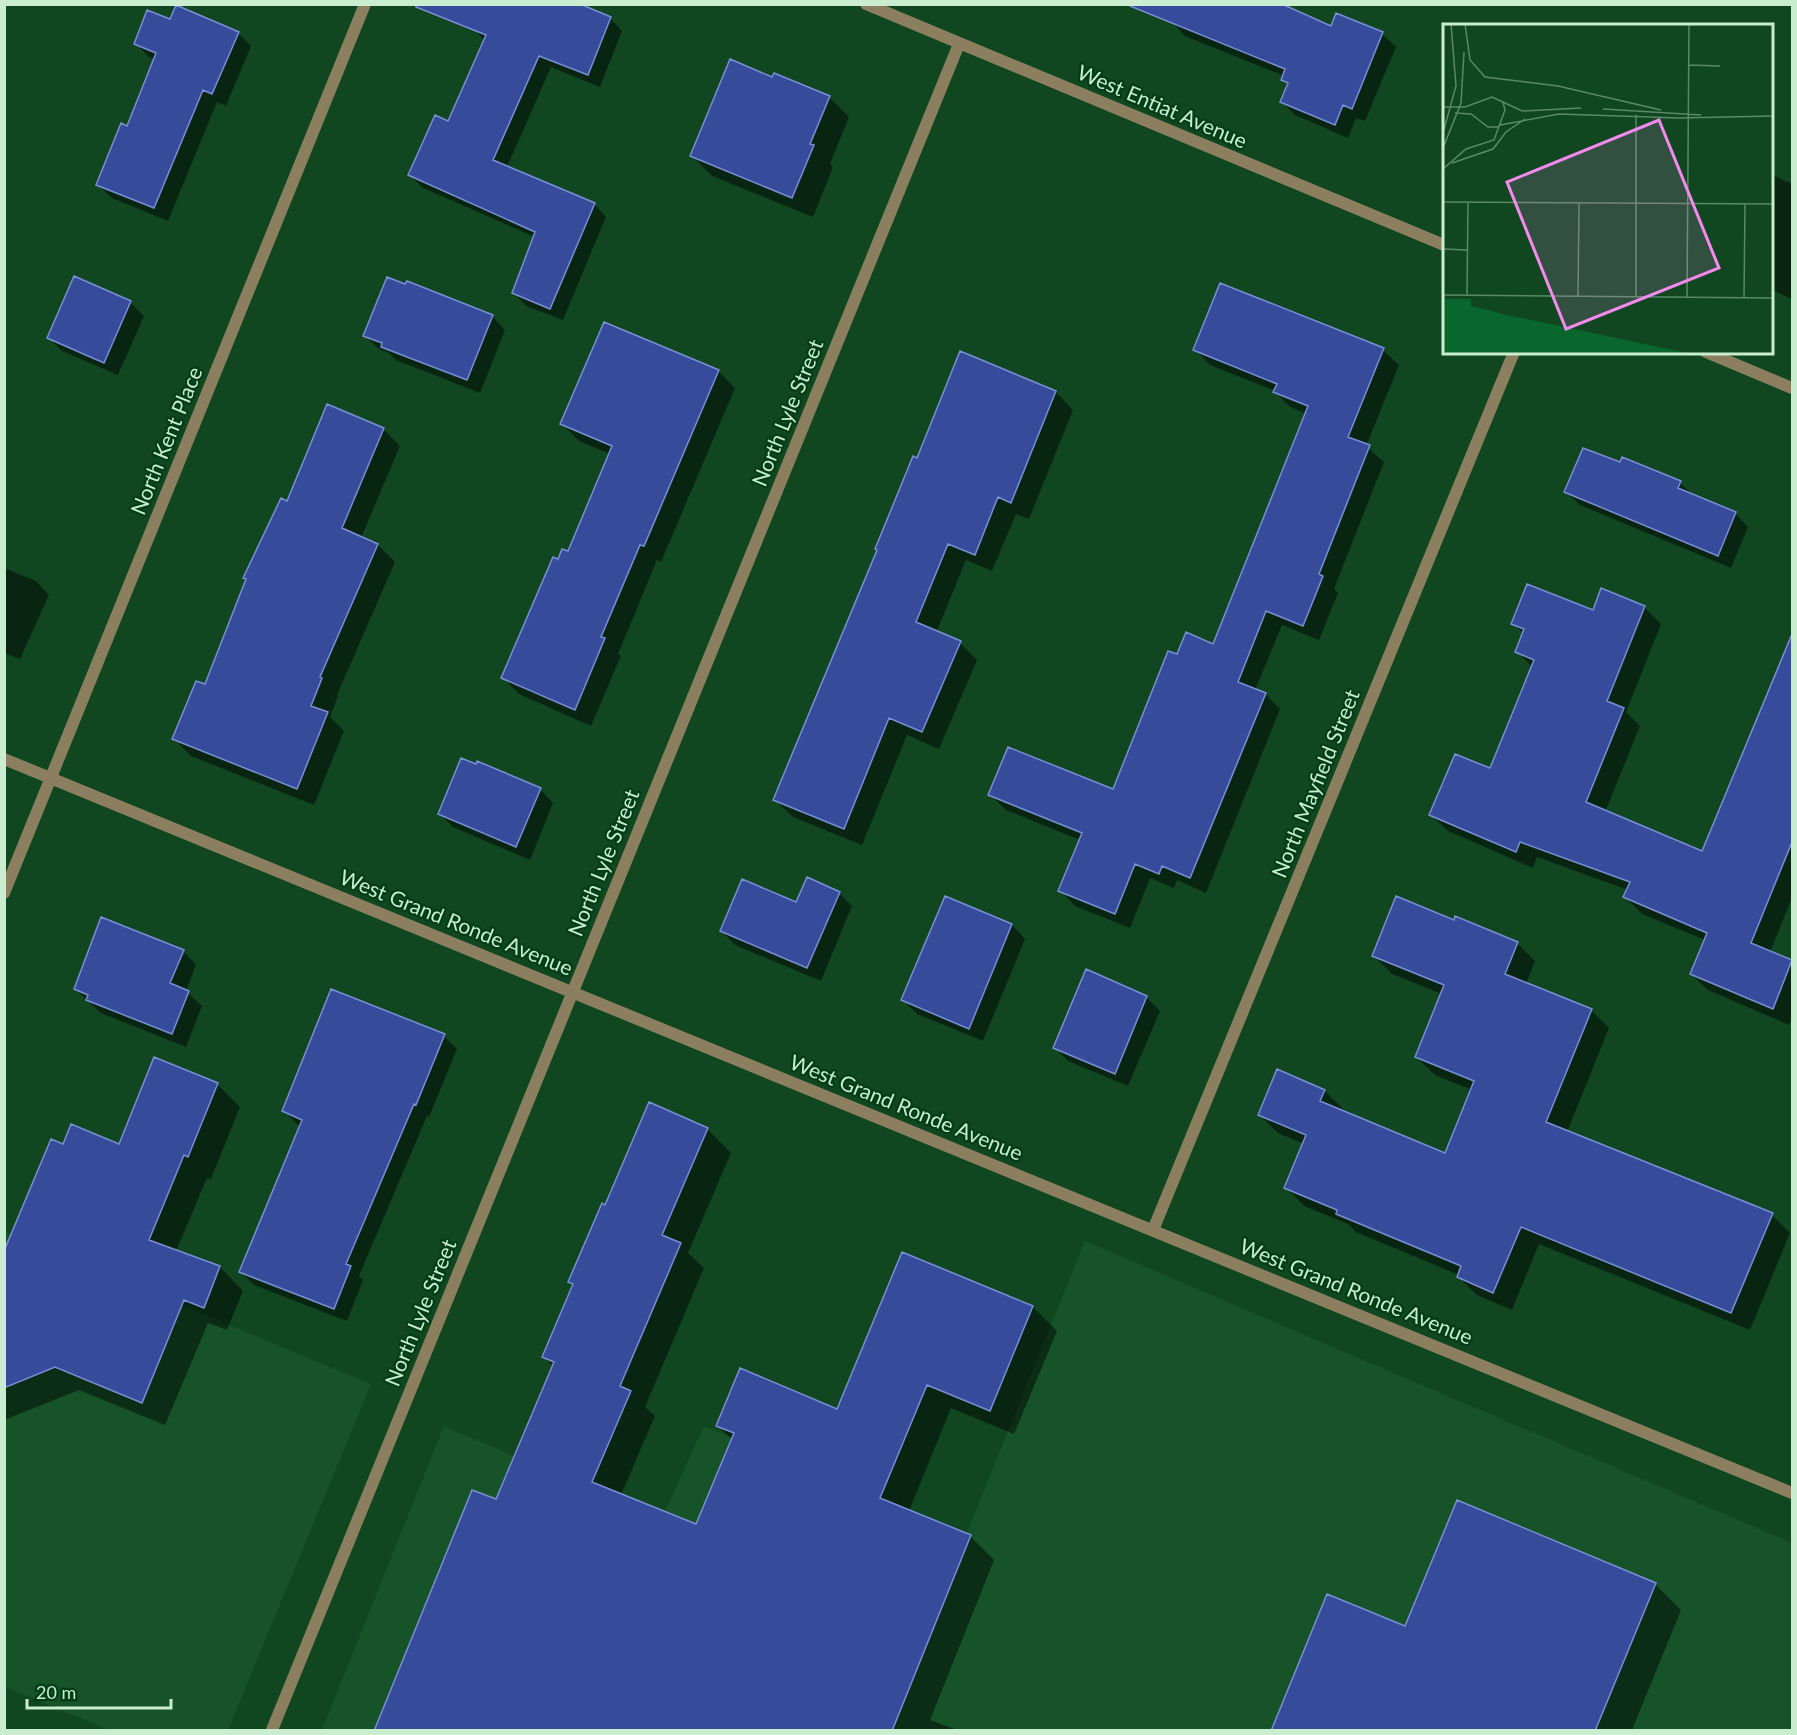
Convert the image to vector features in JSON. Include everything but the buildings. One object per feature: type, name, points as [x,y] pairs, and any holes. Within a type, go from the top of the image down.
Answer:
[{"type":"street","name":"North Kent Place","points":[[4,893],[365,4]]},
{"type":"street","name":"West Entiat Avenue","points":[[866,4],[1443,245]]},
{"type":"street","name":"North Lyle Street","points":[[272,1731],[959,44]]},
{"type":"street","name":"North Mayfield Street","points":[[1154,1230],[1513,354]]},
{"type":"street","points":[[1711,354],[1792,388]]},
{"type":"street","name":"West Grand Ronde Avenue","points":[[4,759],[1792,1493]]},
{"type":"shaded area","points":[[4,1231],[371,1384],[228,1730],[109,1730],[5,1687]]},
{"type":"shaded area","points":[[1085,1241],[1792,1543],[1792,1730],[322,1730],[444,1426],[661,1520],[704,1426],[966,1535]]}]
